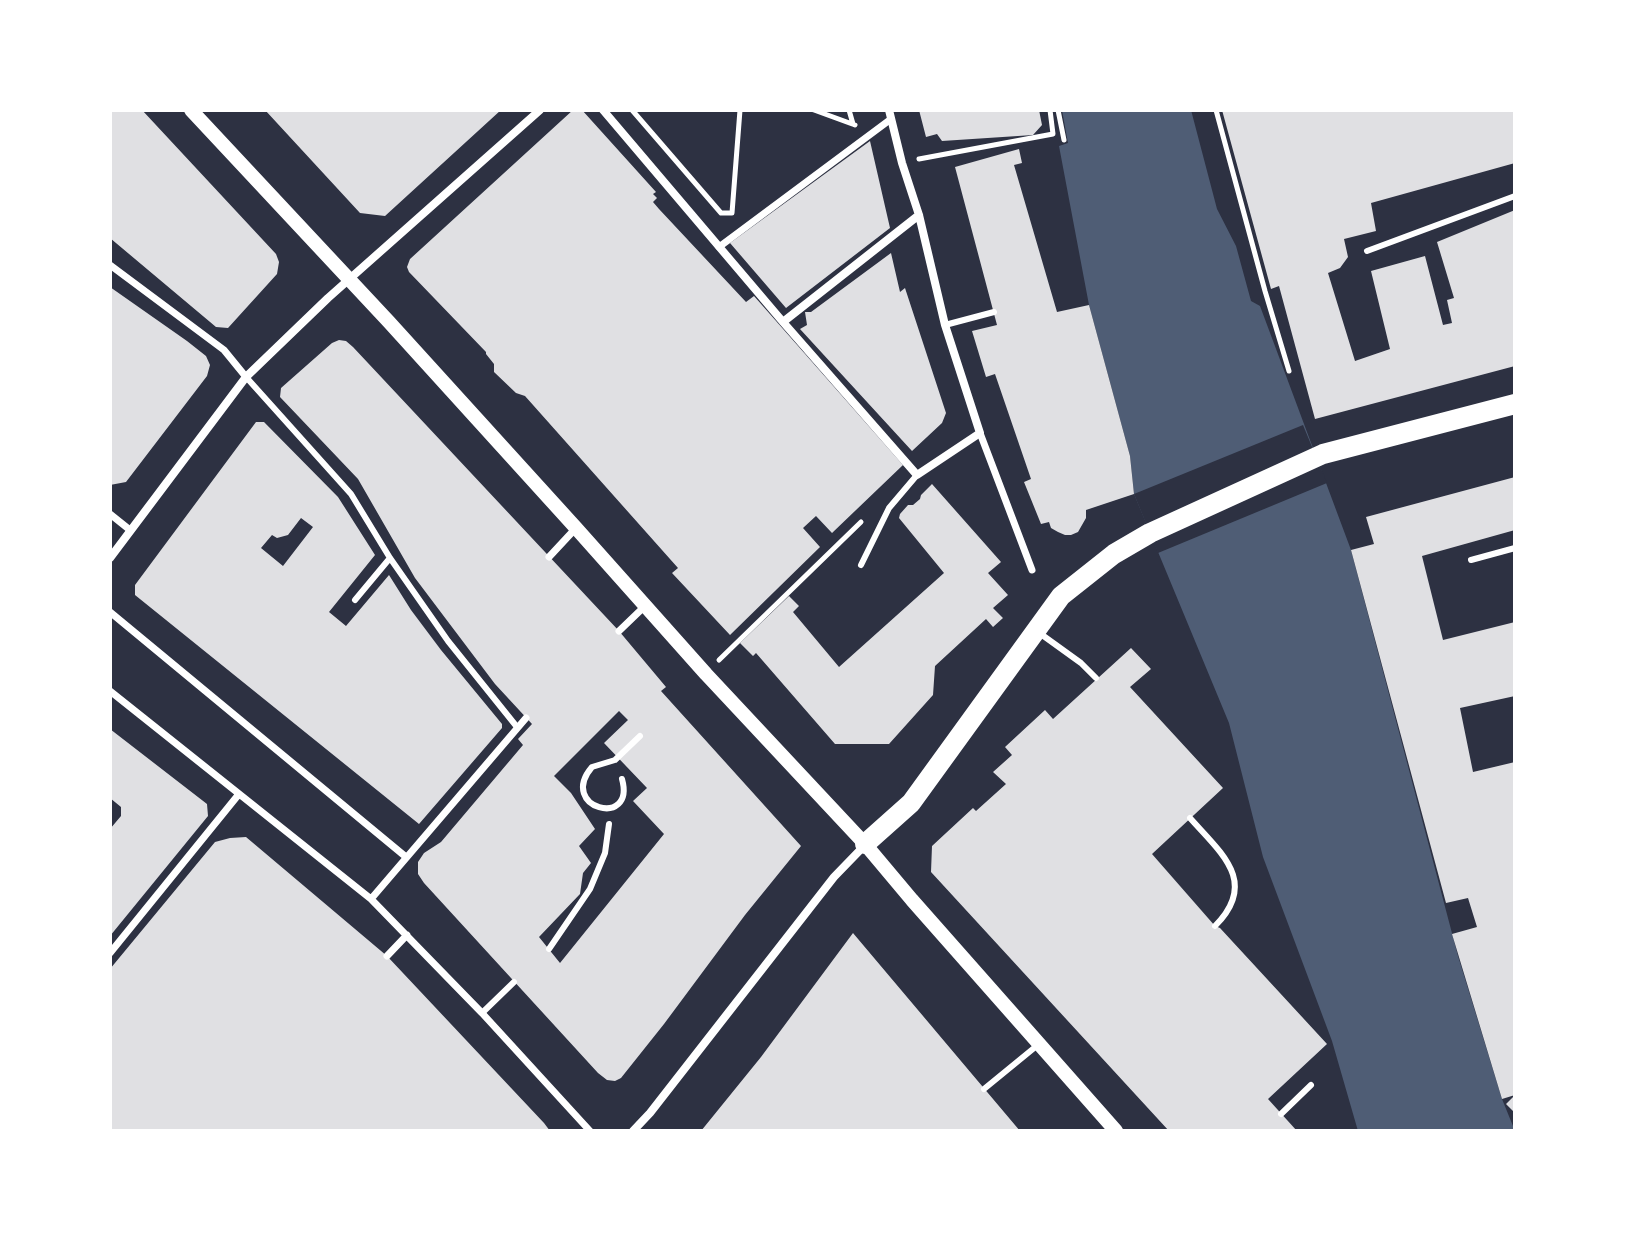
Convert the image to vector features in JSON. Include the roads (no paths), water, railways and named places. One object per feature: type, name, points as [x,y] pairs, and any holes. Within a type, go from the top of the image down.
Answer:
[{"type":"main road","points":[[865,844],[911,803],[1061,596],[1114,554],[1150,533],[1317,457],[1515,404]]},
{"type":"street","points":[[191,110],[350,279],[706,674],[865,844],[1116,1131]]},
{"type":"street","points":[[110,558],[246,377],[305,319],[540,110]]},
{"type":"street","points":[[603,110],[917,475],[980,433]]},
{"type":"street","points":[[719,247],[890,114],[919,215],[945,325],[980,433],[1032,570]]},
{"type":"street","points":[[783,322],[919,215]]},
{"type":"street","points":[[110,265],[224,350],[246,377]]},
{"type":"street","points":[[110,514],[130,530]]},
{"type":"street","points":[[549,557],[576,528]]},
{"type":"street","points":[[619,631],[645,606]]},
{"type":"street","points":[[110,612],[406,857]]},
{"type":"street","points":[[110,691],[371,899],[482,1013],[590,1131]]},
{"type":"street","points":[[371,899],[526,718]]},
{"type":"street","points":[[110,953],[239,794]]},
{"type":"street","points":[[633,1131],[834,877],[865,844]]},
{"type":"street","points":[[387,956],[407,935]]},
{"type":"lane","points":[[1367,251],[1515,196]]},
{"type":"lane","points":[[945,325],[994,312]]},
{"type":"lane","points":[[246,377],[351,494],[390,558],[448,641],[517,727]]},
{"type":"lane","points":[[861,565],[889,508],[917,475]]},
{"type":"lane","points":[[1471,560],[1515,548]]},
{"type":"lane","points":[[355,600],[390,558]]},
{"type":"lane","points":[[1036,630],[1096,678]]},
{"type":"lane","points":[[622,779],[622,798],[613,808],[594,805],[585,795],[583,782],[592,767],[615,760],[640,736]]},
{"type":"lane","points":[[1190,818],[1232,867],[1235,879],[1232,906],[1215,926]]},
{"type":"lane","points":[[549,949],[590,889],[605,853],[609,824]]},
{"type":"lane","points":[[482,1013],[514,982]]},
{"type":"lane","points":[[984,1089],[1039,1044]]},
{"type":"lane","points":[[1281,1114],[1311,1085]]},
{"type":"water","points":[[1062,110],[1191,110],[1217,209],[1236,246],[1251,301],[1260,306],[1351,550],[1458,956],[1502,1099],[1515,1131],[1358,1131],[1332,1041],[1263,857],[1229,723],[1134,494],[1130,456],[1089,305],[1059,146],[1068,143]]}]
